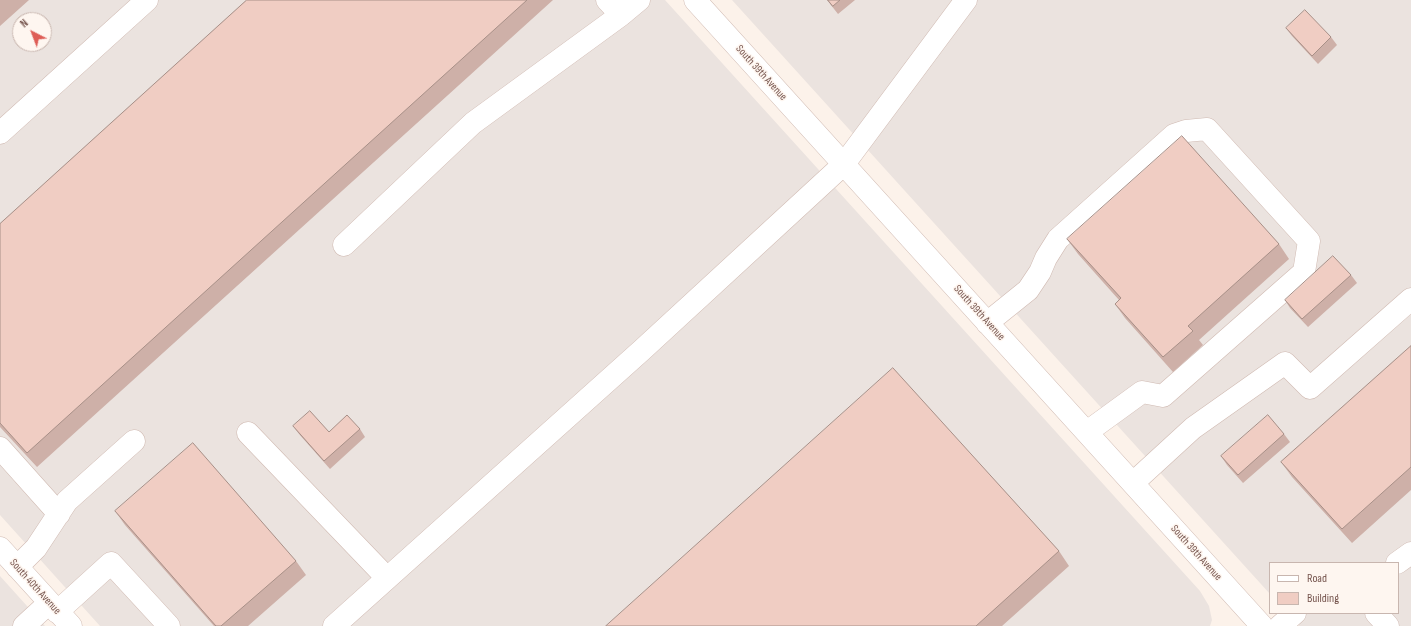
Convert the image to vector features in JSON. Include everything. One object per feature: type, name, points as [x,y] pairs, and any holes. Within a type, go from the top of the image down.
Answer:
[{"type":"street","points":[[0,133],[147,0]]},
{"type":"street","points":[[344,245],[474,123],[614,8],[639,0]]},
{"type":"street","name":"South 39th Avenue","points":[[696,0],[1133,483],[1254,623]]},
{"type":"street","points":[[334,626],[648,345],[844,164],[966,0]]},
{"type":"street","points":[[988,323],[1028,290],[1040,272],[1046,258],[1058,239],[1174,135],[1186,131],[1207,129],[1309,241],[1304,272],[1163,396],[1142,392],[1087,432]]},
{"type":"street","points":[[1133,483],[1193,428],[1285,363],[1310,388],[1411,298]]},
{"type":"street","points":[[248,434],[387,578]]},
{"type":"street","points":[[17,567],[36,548],[67,501],[134,441]]},
{"type":"street","points":[[0,448],[59,514]]},
{"type":"street","name":"South 40th Avenue","points":[[0,548],[59,614]]},
{"type":"street","points":[[1398,562],[1411,553]]},
{"type":"street","points":[[24,626],[59,614],[111,563],[169,626]]},
{"type":"street","points":[[1280,626],[1294,614]]},
{"type":"street","points":[[1377,614],[1388,626]]},
{"type":"shaded area","points":[[0,0],[665,0],[1200,591],[1209,606],[1212,620],[1210,626],[100,626],[0,515]]},
{"type":"shaded area","points":[[732,0],[1411,0],[1411,626],[1299,626],[1288,614],[1399,614],[1399,562],[1269,562],[1269,593]]},
{"type":"shaded area","points":[[0,576],[45,626],[0,626]]},
{"type":"building","points":[[247,0],[527,0],[27,453],[0,423],[0,224]]},
{"type":"building","points":[[828,0],[840,0],[833,6]]},
{"type":"building","points":[[1305,10],[1331,37],[1312,56],[1286,28]]},
{"type":"building","points":[[1182,136],[1279,244],[1188,326],[1193,331],[1163,357],[1115,304],[1121,298],[1067,239]]},
{"type":"building","points":[[1333,256],[1351,275],[1302,319],[1285,300]]},
{"type":"building","points":[[1411,346],[1411,467],[1342,529],[1281,462]]},
{"type":"building","points":[[893,368],[1059,551],[976,626],[606,626]]},
{"type":"building","points":[[310,411],[329,432],[347,415],[360,429],[324,461],[293,426]]},
{"type":"building","points":[[1268,415],[1284,434],[1238,475],[1221,456]]},
{"type":"building","points":[[193,443],[296,561],[221,626],[216,626],[115,511]]}]
